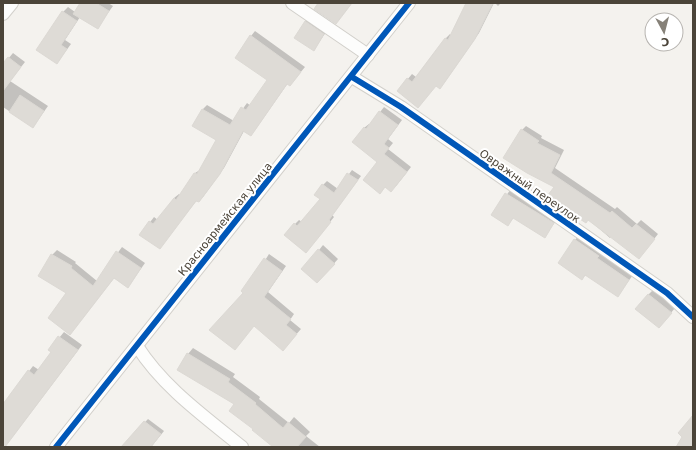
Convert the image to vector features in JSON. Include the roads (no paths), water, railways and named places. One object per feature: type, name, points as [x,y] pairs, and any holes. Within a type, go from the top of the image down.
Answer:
[{"type":"street","points":[[3,14],[12,3]]},
{"type":"street","points":[[292,3],[368,55]]},
{"type":"street","name":"Красноармейская улица","points":[[56,447],[352,77],[409,3]]},
{"type":"street","name":"Овражный переулок","points":[[352,77],[401,107],[666,293],[693,317]]},
{"type":"street","points":[[137,346],[148,364],[183,399],[242,447]]}]
